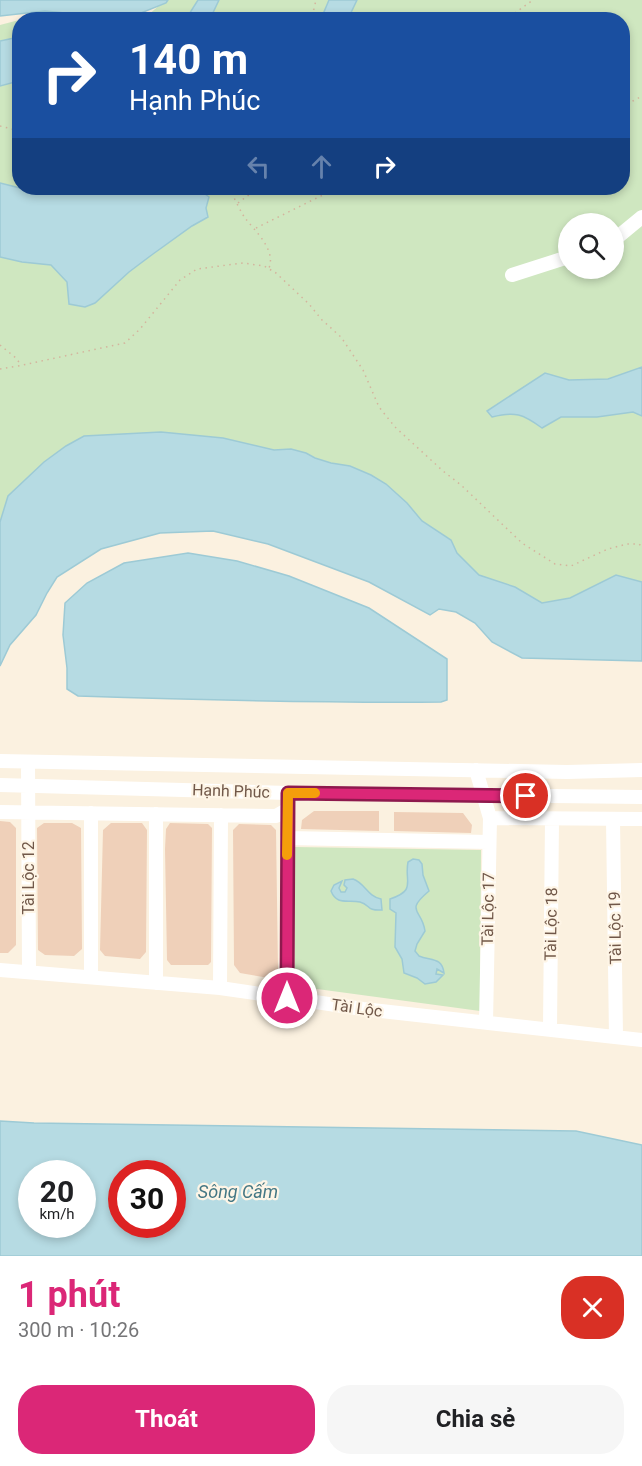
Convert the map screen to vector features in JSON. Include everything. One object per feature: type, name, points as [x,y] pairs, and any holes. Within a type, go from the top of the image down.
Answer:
[{"type":"street","points":[[624,232],[642,217]]},
{"type":"street","points":[[512,275],[558,260]]},
{"type":"street","name":"Hạnh Phúc","points":[[0,761],[476,771],[642,771]]},
{"type":"street","name":"Tài Lộc 12","points":[[28,762],[28,972]]},
{"type":"street","name":"Tài Lộc 17","points":[[476,771],[490,818],[486,1023]]},
{"type":"street","name":"Hạnh Phúc","points":[[0,785],[288,793],[642,797]]},
{"type":"street","points":[[287,998],[288,793]]},
{"type":"street","points":[[0,812],[276,816],[288,809]]},
{"type":"street","points":[[91,813],[91,977]]},
{"type":"street","points":[[156,814],[156,982]]},
{"type":"street","points":[[220,988],[221,815]]},
{"type":"street","points":[[490,818],[642,819]]},
{"type":"street","name":"Tài Lộc 18","points":[[550,1029],[552,819]]},
{"type":"street","name":"Tài Lộc 19","points":[[613,819],[616,1037]]},
{"type":"street","points":[[287,838],[489,842]]},
{"type":"street","name":"Tài Lộc","points":[[0,970],[220,988],[363,1009],[642,1040]]},
{"type":"path","points":[[516,12],[533,0]]},
{"type":"path","points":[[233,195],[246,219],[255,228],[269,250],[272,260],[269,269]]},
{"type":"path","points":[[237,203],[248,195]]},
{"type":"path","points":[[255,228],[323,195]]},
{"type":"path","points":[[0,369],[125,343],[140,329],[180,280],[197,269],[243,263],[264,266],[309,304],[340,337],[363,370],[379,407],[395,427],[522,543],[555,564],[571,566],[608,549],[627,544],[642,546]]},
{"type":"path","points":[[0,345],[16,358],[21,365],[18,366]]},
{"type":"green space","points":[[165,0],[642,0],[642,599],[561,620],[213,518],[0,576],[0,25],[12,22],[12,195],[630,195],[630,12],[152,12]]},
{"type":"green space","points":[[294,847],[481,850],[480,1011],[295,986]]},
{"type":"water","points":[[0,0],[168,0],[166,3],[144,12],[45,11],[12,12],[12,15],[0,16]]},
{"type":"water","points":[[198,0],[219,0],[213,12],[190,12]]},
{"type":"water","points":[[329,0],[357,0],[351,12],[324,12]]},
{"type":"water","points":[[12,38],[12,83],[0,86],[0,41]]},
{"type":"water","points":[[0,183],[12,186],[12,195],[206,195],[209,197],[206,208],[208,217],[129,272],[95,303],[85,307],[69,304],[67,282],[51,265],[0,257]]},
{"type":"water","points":[[642,367],[642,416],[633,412],[597,417],[561,417],[542,428],[518,415],[507,414],[492,417],[487,411],[545,373],[569,380],[608,379]]},
{"type":"water","points":[[161,432],[223,438],[274,450],[291,449],[331,463],[350,466],[371,475],[386,484],[407,503],[422,521],[451,540],[457,553],[479,575],[515,587],[542,603],[570,598],[616,575],[642,582],[642,661],[522,658],[492,642],[475,623],[456,612],[439,609],[430,615],[369,582],[268,544],[213,531],[160,533],[101,549],[57,577],[36,615],[10,645],[0,666],[0,522],[8,496],[44,462],[84,436]]},
{"type":"water","points":[[188,553],[237,561],[289,576],[369,608],[447,659],[447,700],[441,702],[350,702],[169,699],[78,696],[67,689],[63,635],[65,603],[87,583],[124,563]]},
{"type":"water","points":[[413,859],[419,860],[422,864],[429,891],[416,907],[425,931],[415,951],[419,956],[441,964],[444,973],[437,969],[436,974],[443,975],[436,982],[425,984],[404,973],[402,959],[395,947],[396,913],[390,909],[390,899],[407,889],[408,862]]},
{"type":"water","points":[[353,879],[372,895],[381,899],[382,910],[373,910],[363,903],[340,900],[333,896],[331,891],[334,885],[342,881],[339,888],[341,892],[345,892],[347,888],[344,885],[345,880]]},
{"type":"water","name":"Sông Cấm","points":[[0,1121],[576,1131],[642,1145],[642,1256],[0,1256]]},
{"type":"building","points":[[314,811],[379,811],[379,831],[301,829],[302,820]]},
{"type":"building","points":[[394,812],[463,813],[472,825],[471,833],[394,831]]},
{"type":"building","points":[[0,821],[10,822],[16,828],[16,945],[8,953],[0,953]]},
{"type":"building","points":[[44,823],[72,823],[81,828],[82,949],[74,956],[45,955],[38,950],[37,828]]},
{"type":"building","points":[[111,823],[142,823],[147,830],[146,952],[140,959],[105,956],[100,950],[103,830]]},
{"type":"building","points":[[170,823],[208,824],[212,828],[211,962],[208,965],[171,965],[167,960],[165,849],[166,829]]},
{"type":"building","points":[[239,824],[271,825],[276,830],[278,970],[269,978],[240,973],[234,965],[233,830]]},
{"type":"slow traffic","points":[[287,855],[288,793],[315,793]]},
{"type":"route","points":[[287,998],[288,793],[526,796]]}]
